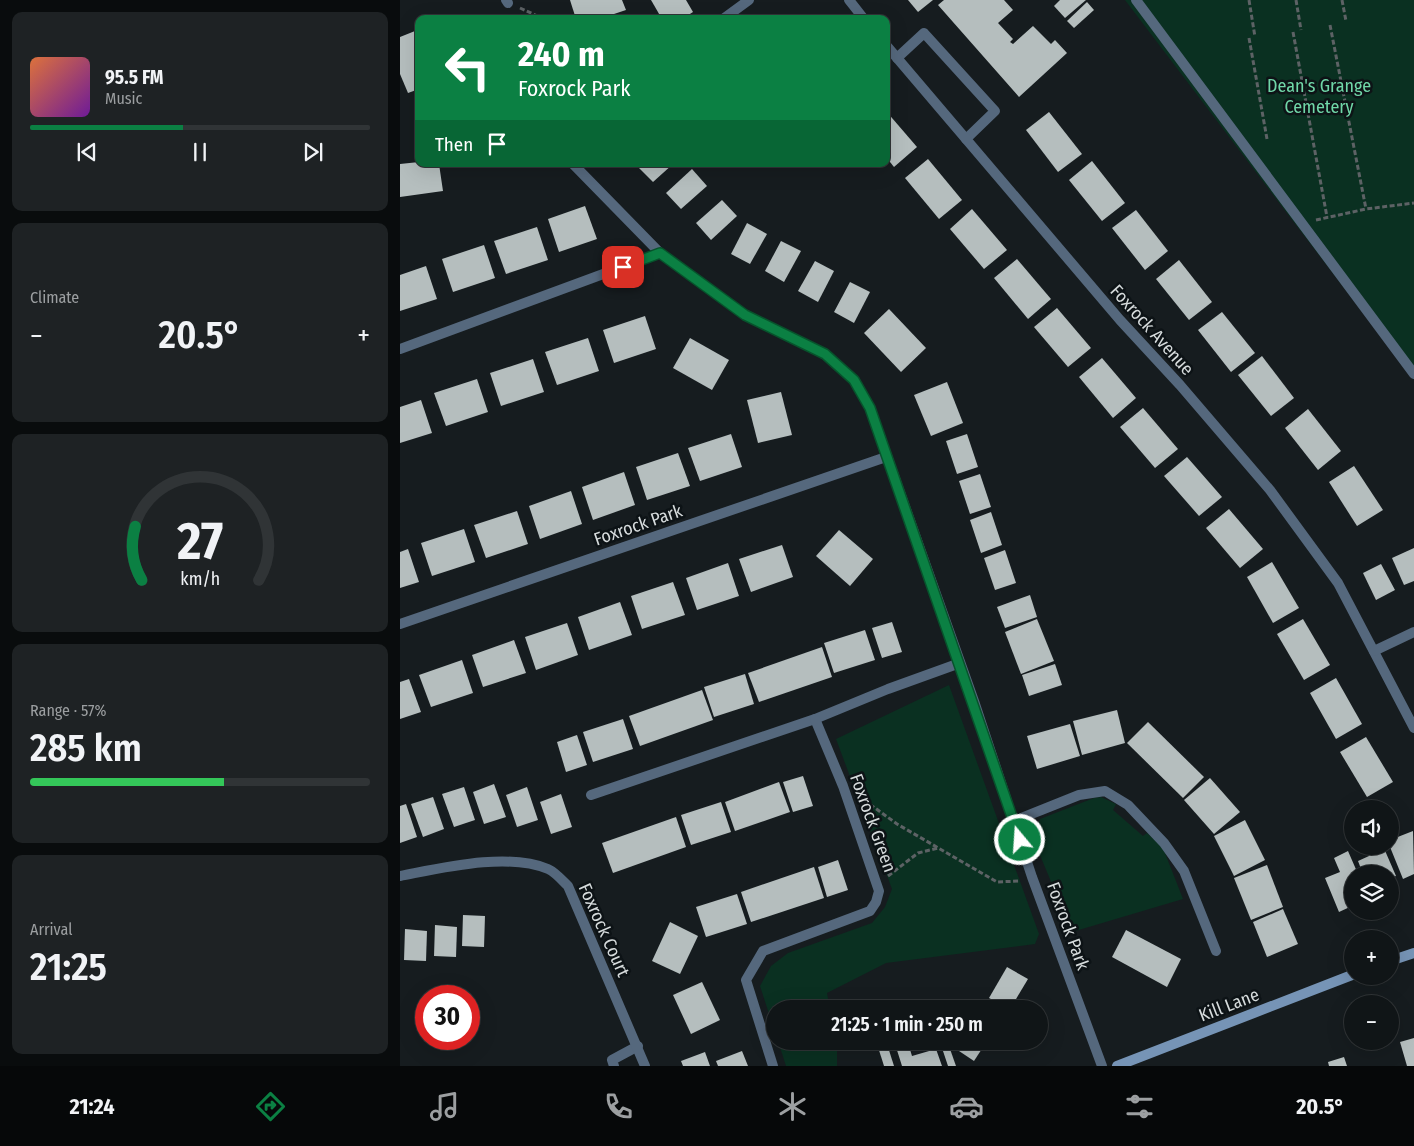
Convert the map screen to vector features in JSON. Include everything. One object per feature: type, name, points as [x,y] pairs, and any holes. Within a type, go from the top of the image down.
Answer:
[{"type":"main road","points":[[1399,958],[1414,953]]},
{"type":"main road","name":"Kill Lane","points":[[1117,1066],[1344,978]]},
{"type":"street","points":[[728,15],[749,0]]},
{"type":"street","points":[[849,0],[861,15]]},
{"type":"street","points":[[1136,0],[1304,223],[1414,374]]},
{"type":"street","points":[[897,58],[924,33],[995,111],[966,139]]},
{"type":"street","name":"Foxrock Avenue","points":[[890,50],[1120,320],[1180,385],[1270,490],[1338,583],[1414,728]]},
{"type":"street","name":"Foxrock Park","points":[[576,167],[660,253],[745,315],[825,354],[854,380],[870,408],[960,663],[1032,877],[1102,1066]]},
{"type":"street","points":[[400,349],[660,253]]},
{"type":"street","name":"Foxrock Park","points":[[400,624],[886,457]]},
{"type":"street","points":[[1374,651],[1414,632]]},
{"type":"street","points":[[591,795],[815,719],[888,689],[960,663]]},
{"type":"street","name":"Foxrock Green","points":[[773,1066],[746,980],[753,965],[763,951],[870,911],[876,902],[879,885],[843,786],[815,719]]},
{"type":"street","points":[[1014,821],[1079,795],[1097,792],[1106,791],[1128,805],[1164,843],[1184,871],[1216,951]]},
{"type":"street","name":"Foxrock Court","points":[[400,876],[460,864],[522,862],[550,869],[568,886],[645,1066]]},
{"type":"street","points":[[614,1066],[612,1060],[638,1046]]},
{"type":"path","points":[[1249,0],[1255,37]]},
{"type":"path","points":[[1296,0],[1301,30]]},
{"type":"path","points":[[1342,0],[1346,21]]},
{"type":"path","points":[[507,2],[535,15]]},
{"type":"path","points":[[1330,25],[1366,209]]},
{"type":"path","points":[[1293,32],[1327,217]]},
{"type":"path","points":[[1249,38],[1268,139]]},
{"type":"path","points":[[1304,223],[1366,209],[1414,203]]},
{"type":"path","points":[[843,786],[897,824],[998,882],[1010,883],[1032,877]]},
{"type":"path","points":[[879,885],[900,865],[918,853],[938,848]]},
{"type":"green space","name":"Dean's Grange Cemetery","points":[[1125,0],[1414,0],[1414,380]]},
{"type":"green space","points":[[949,685],[1039,934],[1035,944],[886,963],[827,993],[828,1000],[766,1000],[766,1004],[760,986],[771,966],[788,953],[872,923],[885,907],[892,889],[836,739]]},
{"type":"green space","points":[[1101,797],[1116,804],[1113,810],[1143,836],[1147,833],[1163,848],[1183,899],[1072,932],[1032,836],[1040,819]]},
{"type":"green space","points":[[781,1050],[837,1050],[837,1066],[786,1066]]},
{"type":"building","points":[[570,0],[622,0],[626,10],[611,15],[575,15]]},
{"type":"building","points":[[651,0],[686,0],[693,12],[688,15],[660,15]]},
{"type":"building","points":[[908,0],[933,0],[918,12]]},
{"type":"building","points":[[944,0],[1004,0],[1013,10],[998,23],[1013,39],[1010,42],[1013,44],[1033,26],[1051,44],[1055,40],[1067,53],[1019,97],[938,5]]},
{"type":"building","points":[[1060,0],[1086,0],[1065,18],[1054,6]]},
{"type":"building","points":[[1087,2],[1094,10],[1074,28],[1067,21]]},
{"type":"building","points":[[415,31],[415,90],[408,93],[400,74],[400,37]]},
{"type":"building","points":[[1049,112],[1082,154],[1058,172],[1026,130]]},
{"type":"building","points":[[890,116],[917,147],[894,167],[890,162]]},
{"type":"building","points":[[928,159],[962,200],[939,219],[905,178]]},
{"type":"building","points":[[1092,161],[1125,203],[1102,221],[1069,180]]},
{"type":"building","points":[[415,162],[415,167],[439,167],[443,191],[400,197],[400,164]]},
{"type":"building","points":[[638,167],[670,167],[653,182]]},
{"type":"building","points":[[692,169],[707,186],[681,209],[666,193]]},
{"type":"building","points":[[722,200],[737,216],[711,240],[696,223]]},
{"type":"building","points":[[585,206],[597,239],[559,252],[548,219]]},
{"type":"building","points":[[972,209],[1007,250],[984,269],[950,229]]},
{"type":"building","points":[[1136,210],[1168,251],[1145,270],[1112,228]]},
{"type":"building","points":[[747,223],[767,234],[750,264],[731,254]]},
{"type":"building","points":[[537,227],[548,260],[506,274],[494,241]]},
{"type":"building","points":[[781,241],[801,251],[784,282],[765,271]]},
{"type":"building","points":[[484,245],[495,278],[453,292],[442,259]]},
{"type":"building","points":[[1017,259],[1051,299],[1028,319],[994,278]]},
{"type":"building","points":[[1179,260],[1212,302],[1189,320],[1156,279]]},
{"type":"building","points":[[815,261],[834,271],[818,302],[798,291]]},
{"type":"building","points":[[426,266],[437,299],[400,311],[400,275]]},
{"type":"building","points":[[850,282],[870,292],[854,323],[834,312]]},
{"type":"building","points":[[1057,308],[1091,348],[1068,367],[1034,327]]},
{"type":"building","points":[[889,309],[926,348],[901,372],[864,333]]},
{"type":"building","points":[[1222,312],[1255,353],[1231,372],[1198,330]]},
{"type":"building","points":[[645,316],[656,349],[614,363],[603,330]]},
{"type":"building","points":[[588,338],[599,371],[557,385],[545,352]]},
{"type":"building","points":[[690,338],[729,360],[712,390],[673,368]]},
{"type":"building","points":[[1262,356],[1294,398],[1271,416],[1238,375]]},
{"type":"building","points":[[1102,358],[1136,398],[1113,418],[1079,377]]},
{"type":"building","points":[[533,359],[544,392],[501,406],[490,373]]},
{"type":"building","points":[[477,379],[488,412],[446,426],[434,393]]},
{"type":"building","points":[[947,382],[963,423],[931,436],[914,395]]},
{"type":"building","points":[[781,392],[792,435],[758,443],[747,400]]},
{"type":"building","points":[[421,400],[432,433],[400,443],[400,407]]},
{"type":"building","points":[[1143,408],[1178,449],[1155,468],[1120,427]]},
{"type":"building","points":[[1308,409],[1341,451],[1318,470],[1285,428]]},
{"type":"building","points":[[731,434],[742,467],[700,481],[688,448]]},
{"type":"building","points":[[967,434],[978,467],[957,474],[946,441]]},
{"type":"building","points":[[678,453],[690,486],[647,500],[636,467]]},
{"type":"building","points":[[1187,457],[1222,497],[1199,516],[1164,476]]},
{"type":"building","points":[[1354,466],[1383,510],[1357,526],[1329,482]]},
{"type":"building","points":[[624,472],[635,505],[593,520],[582,487]]},
{"type":"building","points":[[980,474],[991,507],[970,514],[959,481]]},
{"type":"building","points":[[571,491],[582,524],[540,539],[529,506]]},
{"type":"building","points":[[1229,509],[1263,549],[1240,568],[1206,528]]},
{"type":"building","points":[[517,511],[528,544],[486,558],[474,525]]},
{"type":"building","points":[[991,512],[1002,545],[981,553],[970,520]]},
{"type":"building","points":[[464,529],[475,562],[432,576],[421,543]]},
{"type":"building","points":[[839,530],[873,559],[850,586],[816,556]]},
{"type":"building","points":[[782,545],[793,577],[751,592],[739,559]]},
{"type":"building","points":[[1414,548],[1414,581],[1404,585],[1392,558]]},
{"type":"building","points":[[408,549],[419,582],[400,588],[400,552]]},
{"type":"building","points":[[1005,550],[1016,583],[995,590],[984,558]]},
{"type":"building","points":[[1272,562],[1299,608],[1273,623],[1247,577]]},
{"type":"building","points":[[728,563],[739,596],[697,610],[686,578]]},
{"type":"building","points":[[1381,564],[1395,590],[1376,600],[1363,573]]},
{"type":"building","points":[[673,582],[685,615],[642,629],[631,596]]},
{"type":"building","points":[[1030,595],[1037,617],[1005,628],[997,607]]},
{"type":"building","points":[[620,602],[632,635],[589,650],[578,617]]},
{"type":"building","points":[[1037,619],[1054,661],[1021,674],[1005,632]]},
{"type":"building","points":[[1303,619],[1330,665],[1304,680],[1277,634]]},
{"type":"building","points":[[892,622],[902,652],[882,658],[872,628]]},
{"type":"building","points":[[567,623],[578,655],[536,670],[525,637]]},
{"type":"building","points":[[865,630],[875,660],[834,673],[824,643]]},
{"type":"building","points":[[514,640],[526,673],[483,687],[472,655]]},
{"type":"building","points":[[822,647],[832,677],[759,702],[748,673]]},
{"type":"building","points":[[462,660],[473,693],[431,707],[419,675]]},
{"type":"building","points":[[1055,664],[1062,685],[1029,696],[1022,675]]},
{"type":"building","points":[[745,674],[754,704],[714,717],[704,687]]},
{"type":"building","points":[[1336,678],[1362,724],[1336,739],[1310,693]]},
{"type":"building","points":[[409,679],[421,712],[400,719],[400,682]]},
{"type":"building","points":[[702,690],[713,720],[640,746],[629,716]]},
{"type":"building","points":[[1117,710],[1125,743],[1082,755],[1073,721]]},
{"type":"building","points":[[623,719],[633,749],[593,762],[583,732]]},
{"type":"building","points":[[1148,722],[1204,777],[1183,798],[1127,743]]},
{"type":"building","points":[[1070,724],[1080,756],[1037,769],[1027,736]]},
{"type":"building","points":[[577,735],[587,765],[566,772],[557,742]]},
{"type":"building","points":[[1366,737],[1393,782],[1367,797],[1340,752]]},
{"type":"building","points":[[803,776],[813,806],[793,812],[783,782]]},
{"type":"building","points":[[1210,778],[1240,812],[1214,834],[1184,800]]},
{"type":"building","points":[[779,782],[790,812],[735,831],[725,802]]},
{"type":"building","points":[[494,784],[506,817],[484,824],[473,792]]},
{"type":"building","points":[[464,787],[475,820],[454,827],[442,794]]},
{"type":"building","points":[[527,787],[538,820],[517,827],[506,795]]},
{"type":"building","points":[[561,794],[572,827],[551,834],[540,802]]},
{"type":"building","points":[[433,797],[444,829],[423,837],[411,804]]},
{"type":"building","points":[[721,802],[731,832],[691,845],[681,815]]},
{"type":"building","points":[[406,804],[417,837],[400,843],[400,806]]},
{"type":"building","points":[[676,817],[686,847],[613,873],[602,843]]},
{"type":"building","points":[[1245,820],[1265,860],[1234,876],[1214,836]]},
{"type":"building","points":[[1413,831],[1414,874],[1403,879],[1399,865],[1393,855],[1399,855],[1399,836]]},
{"type":"building","points":[[1344,853],[1344,855],[1350,855],[1354,865],[1344,865],[1344,910],[1339,912],[1325,878],[1340,872],[1334,858]]},
{"type":"building","points":[[1387,855],[1391,865],[1360,865],[1358,861],[1369,856]]},
{"type":"building","points":[[838,860],[848,890],[827,897],[818,867]]},
{"type":"building","points":[[1267,865],[1283,907],[1251,920],[1234,878]]},
{"type":"building","points":[[814,867],[824,898],[751,922],[741,892]]},
{"type":"building","points":[[737,894],[747,924],[706,937],[696,907]]},
{"type":"building","points":[[1283,909],[1298,944],[1267,957],[1253,922]]},
{"type":"building","points":[[463,915],[485,916],[484,947],[462,946]]},
{"type":"building","points":[[670,922],[698,936],[680,974],[652,961]]},
{"type":"building","points":[[435,925],[457,927],[456,957],[434,956]]},
{"type":"building","points":[[405,929],[427,931],[426,961],[404,960]]},
{"type":"building","points":[[1126,930],[1181,959],[1167,987],[1112,957]]},
{"type":"building","points":[[1007,967],[1028,979],[1015,1000],[993,1000],[989,998]]},
{"type":"building","points":[[702,982],[720,1020],[691,1034],[673,995]]},
{"type":"building","points":[[1414,1038],[1414,1066],[1407,1066],[1400,1042]]},
{"type":"building","points":[[879,1050],[889,1050],[894,1066],[884,1066]]},
{"type":"building","points":[[897,1050],[910,1050],[912,1056],[936,1050],[942,1066],[902,1066]]},
{"type":"building","points":[[950,1050],[956,1066],[948,1066],[943,1051]]},
{"type":"building","points":[[958,1050],[981,1050],[974,1061]]},
{"type":"building","points":[[742,1051],[748,1066],[718,1066],[716,1061]]},
{"type":"building","points":[[705,1052],[710,1066],[683,1066],[681,1061]]},
{"type":"building","points":[[1344,1057],[1347,1066],[1329,1066],[1328,1062]]},
{"type":"route","points":[[623,267],[660,253],[745,315],[825,354],[854,380],[870,408],[975,704],[1020,840]]}]
